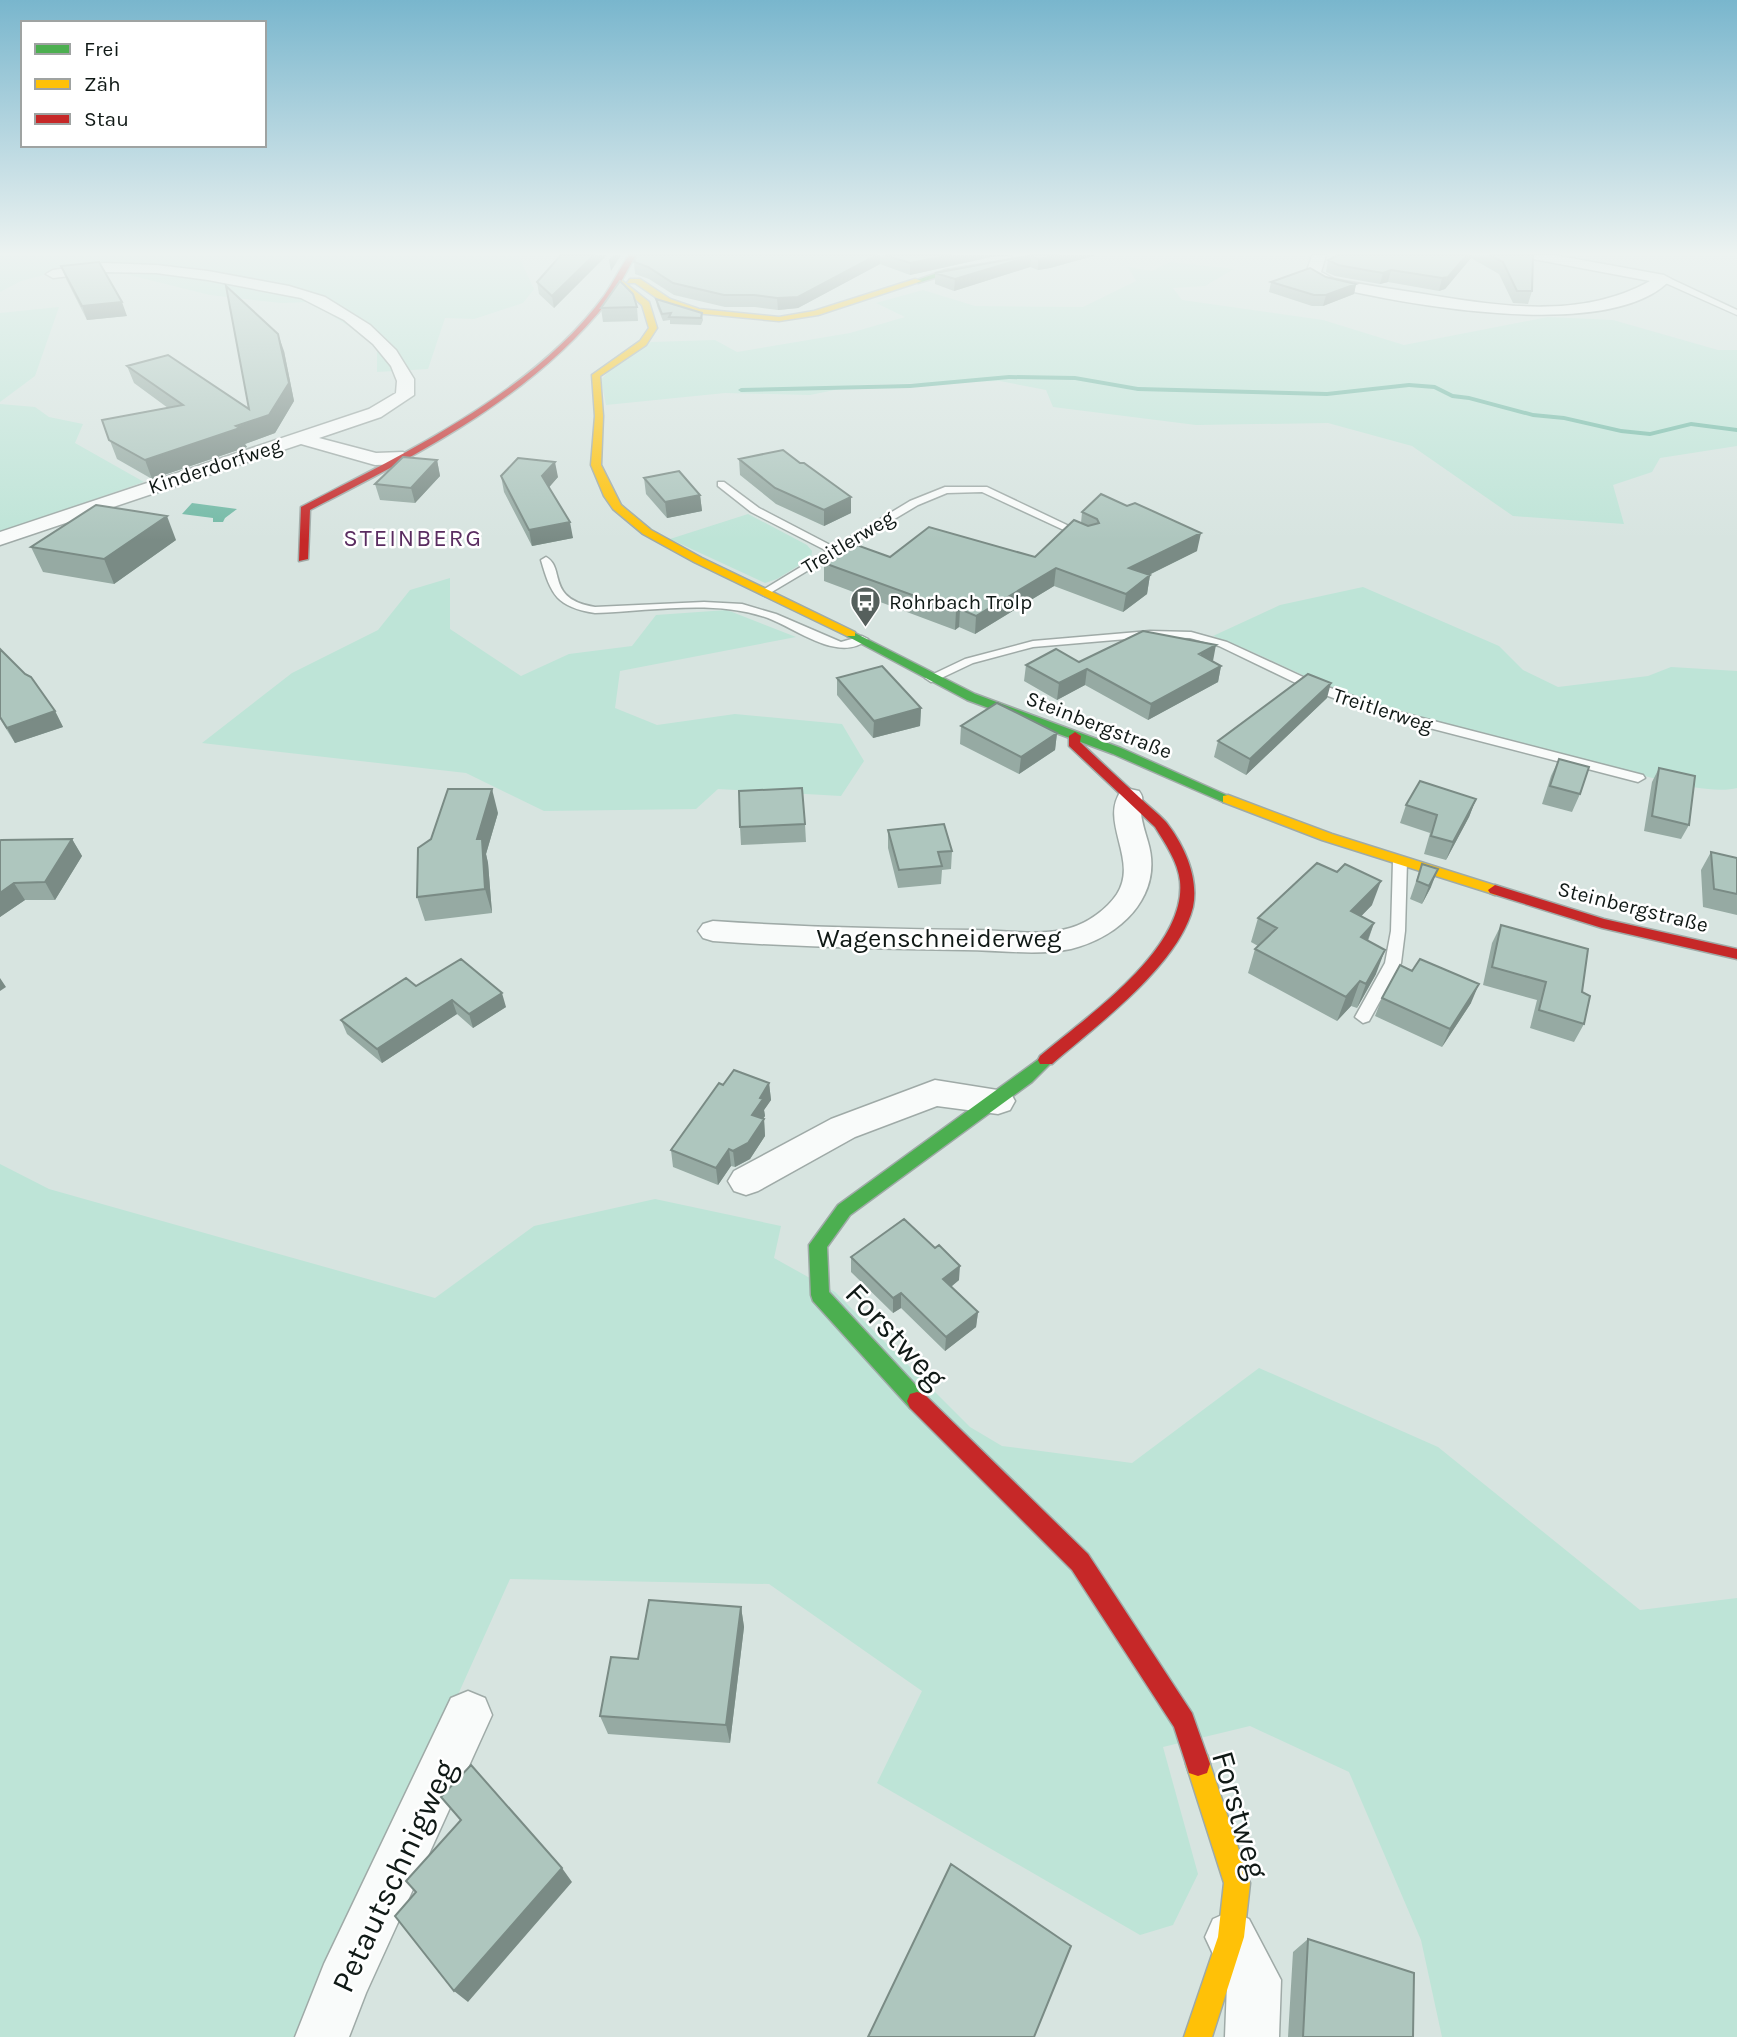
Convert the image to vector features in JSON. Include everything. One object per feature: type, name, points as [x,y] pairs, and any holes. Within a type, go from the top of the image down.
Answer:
[{"type":"street","points":[[300,438],[374,413],[405,395],[406,380],[388,350]]},
{"type":"street","points":[[303,559],[304,509],[402,458],[507,392],[558,350]]},
{"type":"street","name":"Steinbergstraße","points":[[629,350],[607,364],[596,375],[599,416],[596,465],[601,482],[617,507],[647,532],[698,561],[862,639],[931,678],[999,708],[1117,751],[1260,813],[1400,861],[1602,923],[1737,954]]},
{"type":"street","name":"Kinderdorfweg","points":[[0,539],[300,438],[375,459],[402,458]]},
{"type":"street","name":"Forstweg","points":[[1074,736],[1073,743],[1160,824],[1174,846],[1184,868],[1187,899],[1178,930],[1153,964],[998,1101],[844,1210],[818,1245],[820,1295],[916,1401],[1080,1562],[1184,1721],[1237,1883],[1231,1937],[1198,2037]]},
{"type":"street","name":"Wagenschneiderweg","points":[[713,931],[827,938],[1033,941],[1077,937],[1111,919],[1134,888],[1140,854],[1126,814],[1130,797]]},
{"type":"street","points":[[746,1181],[843,1128],[935,1093],[998,1101]]},
{"type":"street","name":"Petautschnigweg","points":[[322,2037],[344,1983],[468,1715]]},
{"type":"street","points":[[1231,1937],[1254,1980],[1252,2037]]},
{"type":"lane","points":[[721,484],[755,510],[833,550]]},
{"type":"lane","name":"Treitlerweg","points":[[765,593],[929,495],[961,488],[984,489],[1001,495],[1089,539]]},
{"type":"lane","points":[[546,560],[559,596],[576,607],[595,610],[729,606],[772,615],[839,645],[849,645],[862,639]]},
{"type":"lane","name":"Treitlerweg","points":[[931,678],[969,660],[1033,645],[1177,633],[1223,644],[1321,690],[1387,713],[1638,778]]},
{"type":"lane","points":[[1363,1017],[1393,963],[1398,931],[1400,861]]},
{"type":"shaded area","points":[[0,350],[44,350],[35,376],[0,402]]},
{"type":"shaded area","points":[[377,350],[434,350],[428,369],[377,372]]},
{"type":"shaded area","points":[[639,350],[1737,350],[1737,446],[1660,458],[1652,472],[1613,485],[1624,524],[1513,516],[1412,446],[1328,423],[1196,425],[1053,407],[1046,390],[1000,381],[859,385],[810,395],[725,393],[606,405],[601,380],[609,371]]},
{"type":"shaded area","points":[[0,404],[35,407],[49,417],[83,424],[75,443],[144,482],[0,532]]},
{"type":"shaded area","points":[[192,503],[237,509],[223,522],[213,522],[213,518],[182,514]]},
{"type":"shaded area","points":[[748,514],[807,545],[812,551],[811,558],[777,579],[765,583],[670,539]]},
{"type":"shaded area","points":[[450,578],[450,629],[521,676],[569,654],[632,646],[656,615],[727,610],[796,637],[620,671],[615,708],[657,725],[735,714],[842,724],[864,761],[841,796],[718,789],[696,809],[544,811],[466,773],[202,743],[292,673],[378,630],[410,590]]},
{"type":"shaded area","points":[[1363,587],[1499,646],[1523,670],[1558,687],[1648,676],[1671,667],[1737,671],[1737,788],[1725,790],[1693,787],[1417,718],[1345,694],[1213,636],[1280,605]]},
{"type":"shaded area","points":[[0,1164],[49,1189],[435,1298],[534,1226],[655,1199],[781,1226],[774,1258],[835,1292],[970,1427],[1002,1446],[1132,1463],[1259,1368],[1438,1447],[1640,1610],[1737,1598],[1737,2037],[1442,2037],[1421,1940],[1349,1772],[1250,1726],[1163,1747],[1198,1874],[1173,1925],[1140,1935],[877,1783],[922,1691],[769,1584],[510,1579],[304,2037],[0,2037]]},
{"type":"building","points":[[238,350],[282,350],[289,383],[269,415],[236,426],[240,428],[145,460],[109,440],[102,420],[183,405],[127,366],[168,355],[249,409]]},
{"type":"building","points":[[783,450],[851,497],[824,510],[775,488],[739,459]]},
{"type":"building","points":[[403,457],[437,460],[411,488],[375,484]]},
{"type":"building","points":[[518,458],[555,462],[542,476],[570,522],[529,530],[501,476]]},
{"type":"building","points":[[679,471],[700,495],[665,502],[644,478]]},
{"type":"building","points":[[1101,494],[1127,506],[1135,503],[1201,533],[1129,568],[1150,575],[1126,594],[1056,568],[976,616],[824,563],[854,544],[890,557],[929,527],[1035,557],[1074,520],[1088,526],[1099,523],[1097,519],[1082,512]]},
{"type":"building","points":[[96,505],[167,516],[104,559],[31,547]]},
{"type":"building","points":[[1143,631],[1216,645],[1199,654],[1221,666],[1151,704],[1087,669],[1059,683],[1026,665],[1056,649],[1079,662]]},
{"type":"building","points":[[0,649],[31,677],[55,711],[7,728],[0,717]]},
{"type":"building","points":[[882,666],[921,708],[874,721],[837,678]]},
{"type":"building","points":[[1308,674],[1331,683],[1250,759],[1218,741]]},
{"type":"building","points":[[997,703],[1057,733],[1021,757],[961,726]]},
{"type":"building","points":[[1559,759],[1589,767],[1580,794],[1550,786]]},
{"type":"building","points":[[1659,768],[1695,776],[1689,825],[1652,816]]},
{"type":"building","points":[[1420,781],[1476,799],[1453,842],[1431,836],[1437,815],[1406,805]]},
{"type":"building","points":[[802,788],[805,824],[740,827],[739,791]]},
{"type":"building","points":[[448,789],[492,789],[477,839],[482,839],[485,889],[417,897],[418,848],[431,839]]},
{"type":"building","points":[[944,824],[952,851],[938,852],[942,866],[899,870],[888,830]]},
{"type":"building","points":[[72,839],[45,882],[14,883],[0,893],[1,840]]},
{"type":"building","points":[[1711,852],[1737,858],[1737,894],[1714,889]]},
{"type":"building","points":[[1317,863],[1337,872],[1345,864],[1381,881],[1351,911],[1374,923],[1361,937],[1385,950],[1366,984],[1360,981],[1346,997],[1255,949],[1277,928],[1258,918]]},
{"type":"building","points":[[1422,864],[1438,869],[1429,886],[1417,881]]},
{"type":"building","points":[[1501,925],[1588,949],[1582,992],[1590,996],[1584,1024],[1539,1010],[1546,982],[1492,967]]},
{"type":"building","points":[[461,959],[502,993],[469,1014],[452,1000],[377,1049],[341,1020],[406,978],[416,986]]},
{"type":"building","points":[[1420,959],[1479,984],[1450,1029],[1382,998],[1400,965],[1412,971]]},
{"type":"building","points":[[734,1070],[769,1083],[760,1098],[763,1099],[752,1115],[764,1119],[748,1143],[733,1151],[729,1149],[716,1168],[671,1150],[719,1083],[723,1085]]},
{"type":"building","points":[[904,1219],[935,1248],[939,1245],[960,1266],[943,1279],[978,1312],[946,1337],[901,1293],[893,1298],[851,1257]]},
{"type":"building","points":[[649,1600],[741,1607],[726,1725],[600,1716],[611,1657],[638,1659]]},
{"type":"building","points":[[471,1765],[562,1868],[454,1991],[395,1916],[416,1892],[406,1881],[461,1820],[441,1797]]},
{"type":"building","points":[[951,1864],[1071,1946],[1034,2037],[868,2037]]},
{"type":"building","points":[[1308,1939],[1414,1973],[1413,2037],[1303,2037]]},
{"type":"waterway","points":[[741,390],[910,386],[1009,377],[1075,378],[1138,389],[1327,394],[1409,385],[1435,387],[1452,396],[1533,415],[1564,418],[1621,431],[1650,434],[1691,424],[1737,430]]},
{"type":"traffic: fast","points":[[851,634],[971,697],[1117,751],[1228,799]]},
{"type":"traffic: fast","points":[[917,1401],[820,1295],[818,1245],[844,1210],[1026,1078],[1046,1060]]},
{"type":"traffic: slow","points":[[633,350],[596,375],[599,416],[596,465],[609,496],[617,507],[647,532],[698,560],[851,634]]},
{"type":"traffic: slow","points":[[1228,799],[1327,837],[1495,890]]},
{"type":"traffic: slow","points":[[1198,1764],[1237,1883],[1231,1937],[1198,2037]]},
{"type":"traffic: jam","points":[[303,559],[305,509],[395,462],[490,405],[558,350]]},
{"type":"traffic: jam","points":[[1046,1060],[1112,1003],[1158,956],[1175,931],[1186,906],[1187,882],[1183,867],[1164,830],[1073,743],[1075,736]]},
{"type":"traffic: jam","points":[[1495,890],[1602,923],[1737,954]]},
{"type":"traffic: jam","points":[[917,1401],[1080,1562],[1184,1721],[1198,1764]]},
{"type":"place","name":"Rohrbach Trolp","points":[[866,629]]},
{"type":"district","name":"STEINBERG","points":[[413,538]]}]
